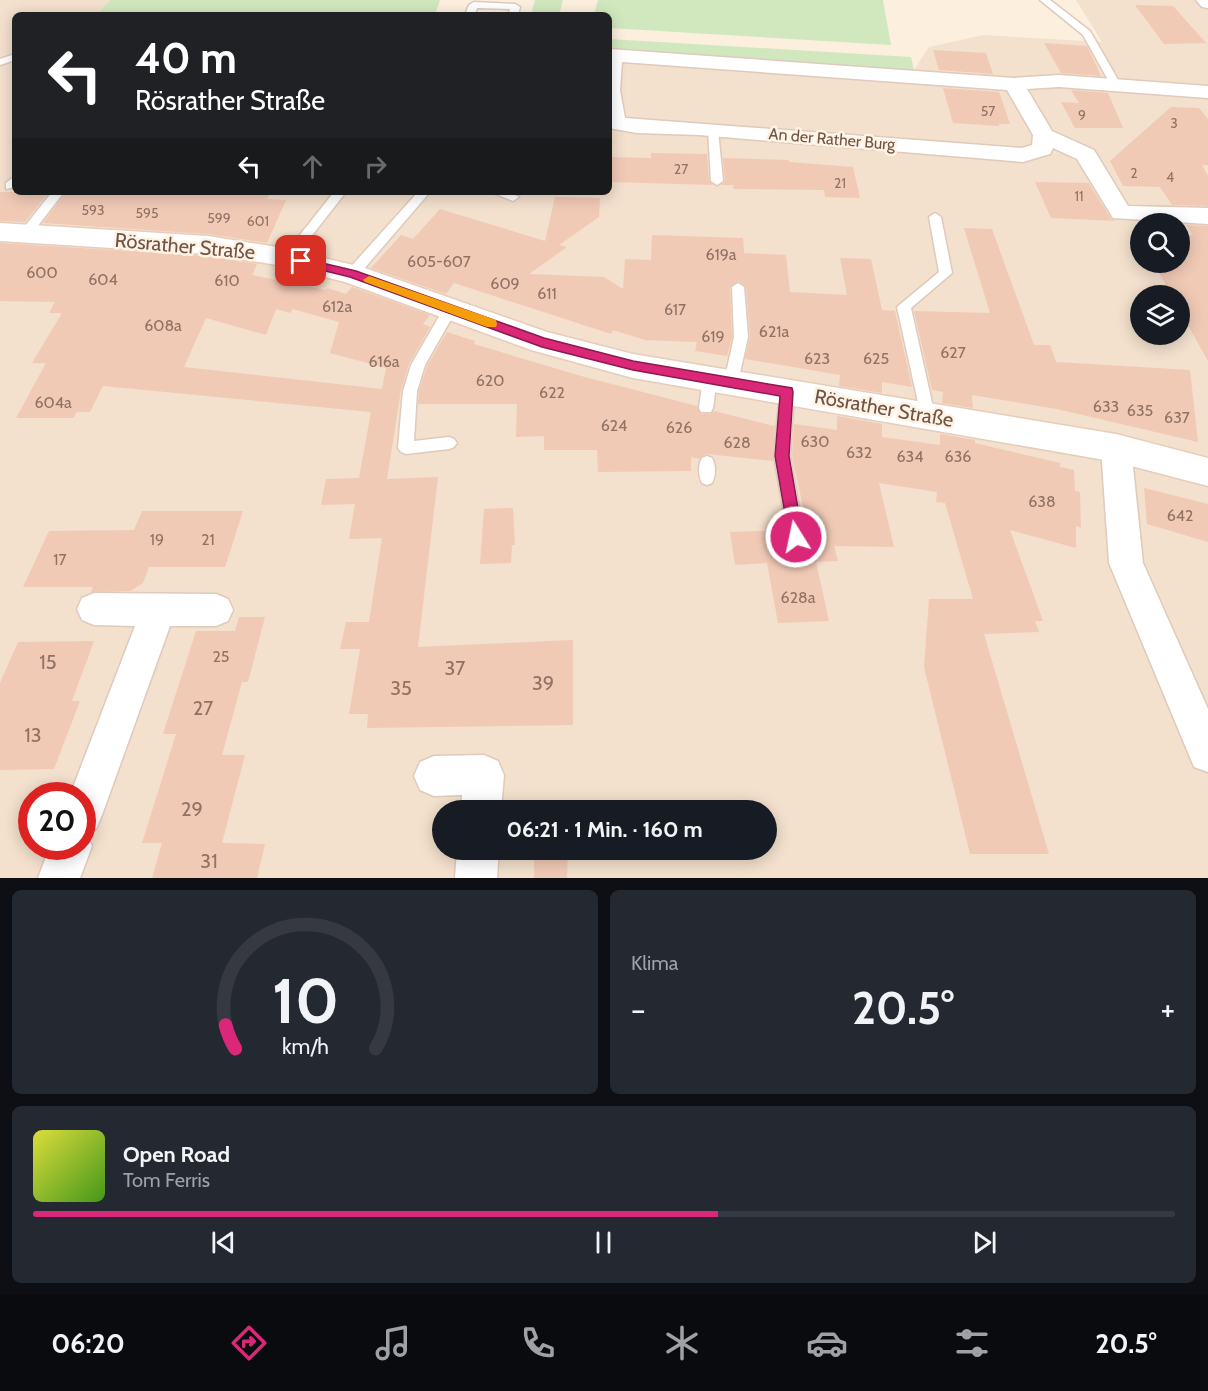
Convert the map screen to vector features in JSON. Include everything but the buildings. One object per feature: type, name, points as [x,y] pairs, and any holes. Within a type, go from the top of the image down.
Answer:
[{"type":"main road","name":"Rösrather Straße","points":[[13,233],[208,245],[288,258],[352,274],[542,342],[633,366],[1116,448],[1208,472]]},
{"type":"street","points":[[1204,0],[1208,3]]},
{"type":"street","name":"An der Rather Burg","points":[[612,56],[1014,84],[1059,81],[1208,92]]},
{"type":"street","points":[[1014,84],[1044,135],[1086,155],[1121,213],[1208,216]]},
{"type":"street","name":"An der Rather Burg","points":[[612,115],[617,123],[637,127],[713,130],[1023,155],[1042,149],[1044,135]]},
{"type":"street","points":[[1116,448],[1126,563],[1208,753]]},
{"type":"street","points":[[94,609],[216,610]]},
{"type":"street","points":[[94,782],[158,611]]},
{"type":"street","points":[[434,776],[484,775],[482,800]]},
{"type":"street","points":[[59,878],[66,860]]},
{"type":"street","points":[[476,878],[477,860]]},
{"type":"lane","points":[[1044,0],[1087,33],[1116,85]]},
{"type":"lane","points":[[471,12],[474,5],[515,7],[514,12]]},
{"type":"lane","points":[[713,130],[717,181]]},
{"type":"lane","points":[[13,233],[55,195]]},
{"type":"lane","points":[[288,258],[338,195]]},
{"type":"lane","points":[[352,274],[421,195]]},
{"type":"lane","points":[[507,195],[513,197]]},
{"type":"lane","points":[[928,416],[904,307],[946,273],[935,218]]},
{"type":"lane","points":[[706,408],[741,337],[738,287]]},
{"type":"lane","points":[[449,443],[406,448],[410,391],[418,365],[450,309]]},
{"type":"lane","points":[[787,392],[782,456],[796,537]]},
{"type":"shaded area","points":[[0,0],[110,0],[99,12],[12,12],[12,195],[612,195],[612,49],[914,70],[929,47],[983,35],[1102,42],[1076,0],[1208,0],[1208,878],[0,878]]},
{"type":"green space","points":[[110,0],[440,0],[436,12],[99,12]]},
{"type":"green space","points":[[535,0],[563,0],[560,12],[532,12]]},
{"type":"green space","points":[[598,0],[883,0],[891,45],[612,28],[612,12],[595,12]]},
{"type":"green space","points":[[612,39],[911,57],[914,70],[612,49]]},
{"type":"slow traffic","points":[[369,280],[491,324]]},
{"type":"route","points":[[301,261],[352,274],[542,342],[633,366],[787,392],[782,456],[796,537]]}]
